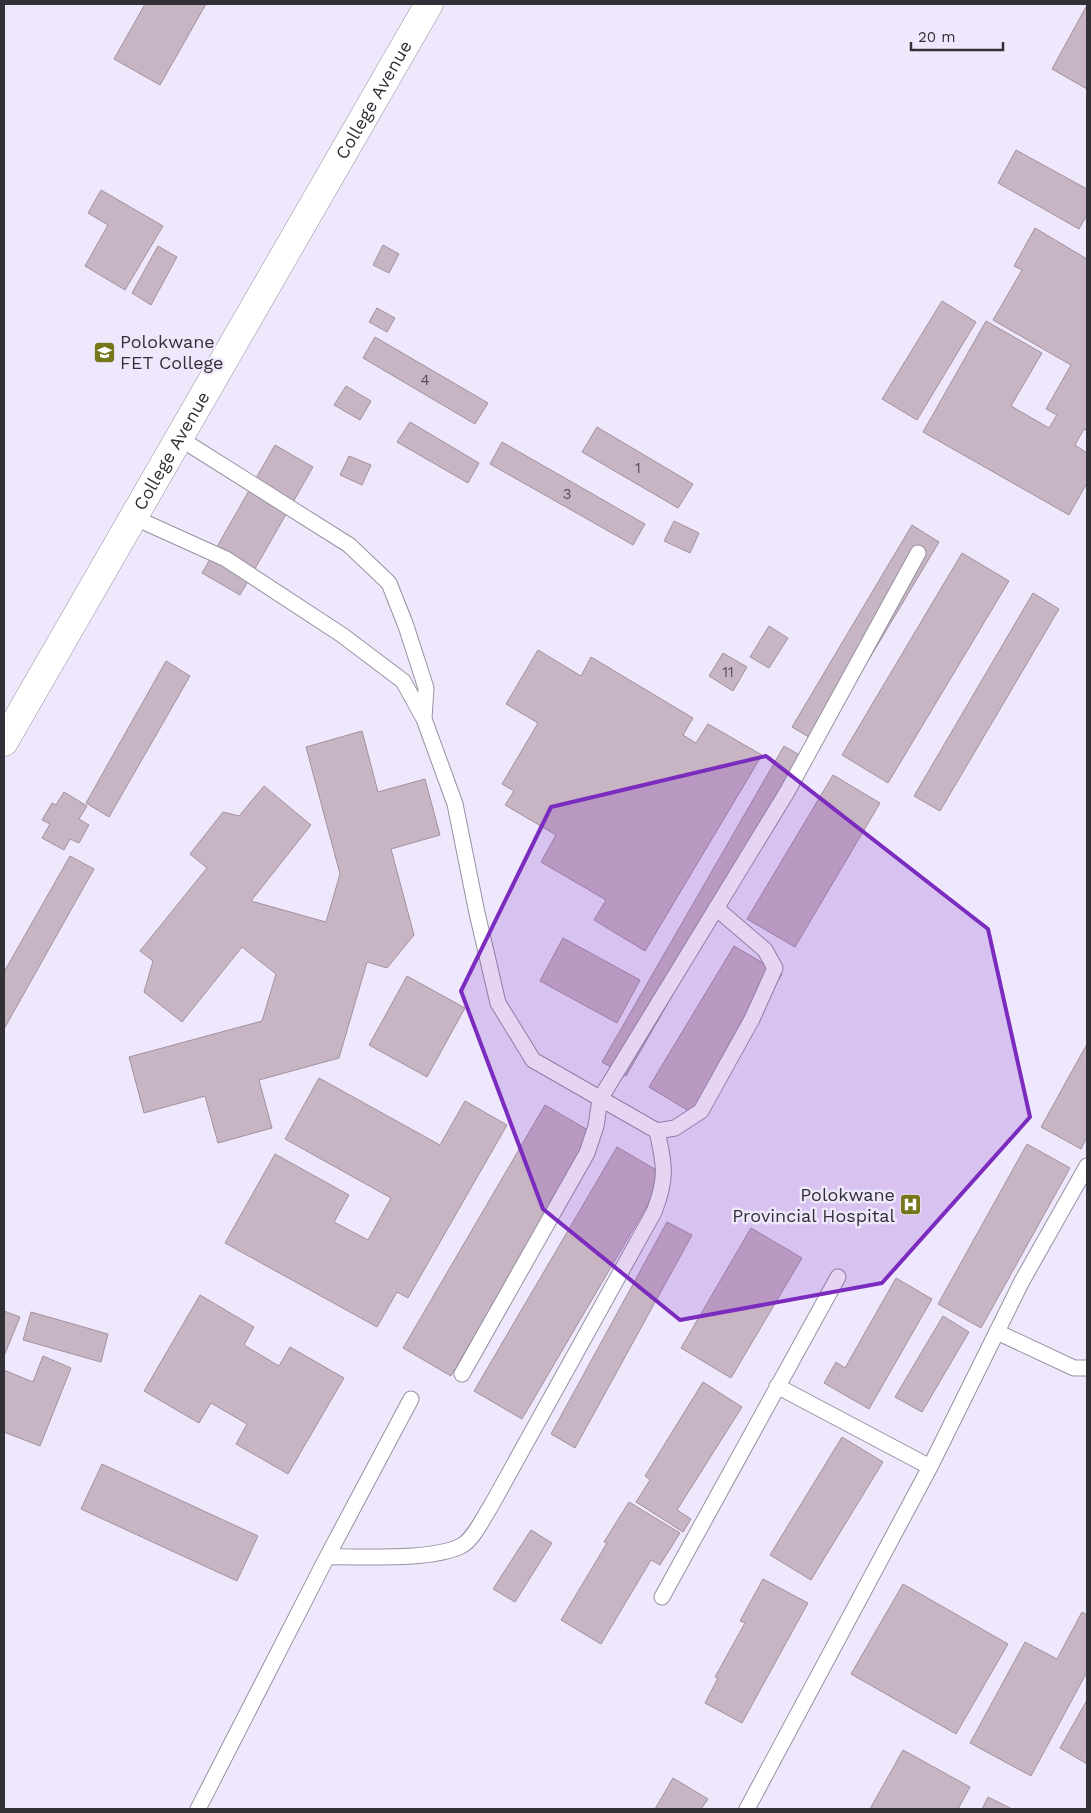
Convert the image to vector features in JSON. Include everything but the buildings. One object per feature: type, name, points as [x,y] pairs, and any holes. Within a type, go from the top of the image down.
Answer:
[{"type":"street","name":"College Avenue","points":[[4,742],[429,4]]},
{"type":"lane","points":[[179,438],[349,545],[389,584],[406,626],[426,688],[424,720]]},
{"type":"lane","points":[[133,517],[226,559],[342,635],[403,682],[424,720],[455,804],[477,913],[498,1003],[532,1060],[657,1131],[675,1128],[701,1111],[752,1019],[775,968],[765,950],[716,908]]},
{"type":"lane","points":[[462,1374],[586,1153],[596,1126],[600,1099],[787,792],[918,553]]},
{"type":"lane","points":[[327,1557],[439,1553],[462,1545],[474,1532],[491,1506],[654,1212],[663,1188],[664,1162],[657,1131]]},
{"type":"lane","points":[[748,1809],[930,1468],[1022,1281],[1087,1166]]},
{"type":"lane","points":[[662,1596],[838,1277]]},
{"type":"lane","points":[[997,1332],[1074,1368],[1087,1368]]},
{"type":"lane","points":[[777,1386],[930,1468]]},
{"type":"lane","points":[[198,1809],[327,1557],[411,1399]]},
{"type":"highlighted area","points":[[766,756],[988,929],[1030,1117],[882,1283],[680,1320],[543,1209],[461,991],[551,807]]},
{"type":"place","name":"Polokwane FET College","points":[[104,352]]},
{"type":"place","name":"Polokwane Provincial Hospital","points":[[911,1205]]}]
